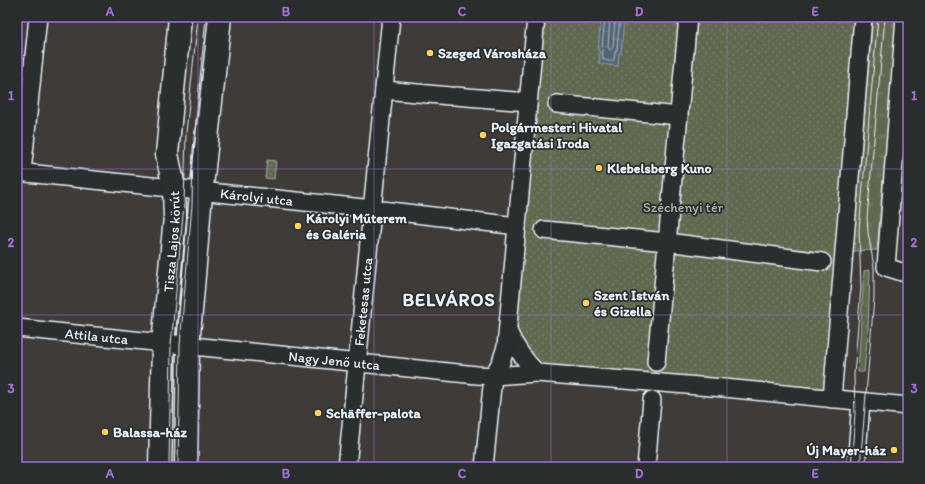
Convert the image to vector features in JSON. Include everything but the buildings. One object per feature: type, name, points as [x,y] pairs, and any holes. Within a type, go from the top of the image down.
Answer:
[{"type":"street","points":[[19,172],[38,17]]},
{"type":"street","name":"Tisza Lajos körút","points":[[180,17],[167,154],[188,190]]},
{"type":"street","name":"Tisza Lajos körút","points":[[160,467],[176,345],[188,190],[220,17]]},
{"type":"street","name":"Feketesas utca","points":[[347,467],[392,17]]},
{"type":"street","points":[[484,467],[493,376],[501,362],[506,347],[508,330],[536,17]]},
{"type":"street","points":[[656,362],[688,17]]},
{"type":"street","points":[[832,399],[863,17]]},
{"type":"street","points":[[905,17],[886,267],[908,274]]},
{"type":"street","points":[[384,90],[528,102]]},
{"type":"street","points":[[557,104],[679,116]]},
{"type":"street","name":"Károlyi utca","points":[[19,172],[373,209],[517,226]]},
{"type":"street","name":"Tisza Lajos körút","points":[[186,467],[176,345],[175,217],[188,190]]},
{"type":"street","points":[[544,230],[667,242],[822,262]]},
{"type":"street","name":"Attila utca","points":[[17,328],[176,345]]},
{"type":"street","points":[[508,330],[524,361],[537,373]]},
{"type":"street","name":"Nagy Jenő utca","points":[[176,345],[493,376]]},
{"type":"street","points":[[493,376],[537,373],[731,389],[908,406]]},
{"type":"street","points":[[646,467],[652,400]]},
{"type":"street","points":[[856,467],[861,402]]},
{"type":"green space","name":"Széchenyi tér","points":[[536,17],[863,17],[832,399],[537,373],[515,346]]},
{"type":"green space","points":[[873,17],[897,17],[877,250],[853,251]]},
{"type":"green space","points":[[267,160],[276,161],[274,179],[265,178]]},
{"type":"green space","points":[[870,270],[868,331],[864,372],[858,372],[864,271]]},
{"type":"water","points":[[601,17],[623,17],[624,19],[621,53],[619,53],[618,66],[599,64],[600,52],[598,51]]},
{"type":"tram line","points":[[169,467],[171,345],[184,204],[186,133],[198,17]]},
{"type":"tram line","points":[[178,467],[180,345],[192,205],[193,150],[206,17]]},
{"type":"tram line","points":[[851,467],[855,414],[854,375],[861,287],[859,230],[878,17]]},
{"type":"tram line","points":[[860,467],[874,298],[874,267],[867,218],[885,17]]},
{"type":"place","name":"Szeged Városháza","points":[[430,53]]},
{"type":"place","name":"Polgármesteri Hivatal Igazgatási Iroda","points":[[483,135]]},
{"type":"place","name":"Klebelsberg Kuno","points":[[599,168]]},
{"type":"place","name":"Károlyi Műterem és Galéria","points":[[298,226]]},
{"type":"place","name":"Szent István és Gizella","points":[[586,303]]},
{"type":"place","name":"Schäffer-palota","points":[[318,413]]},
{"type":"place","name":"Balassa-ház","points":[[105,432]]},
{"type":"place","name":"Új Mayer-ház","points":[[894,450]]},
{"type":"district","name":"BELVÁROS","points":[[449,300]]}]
